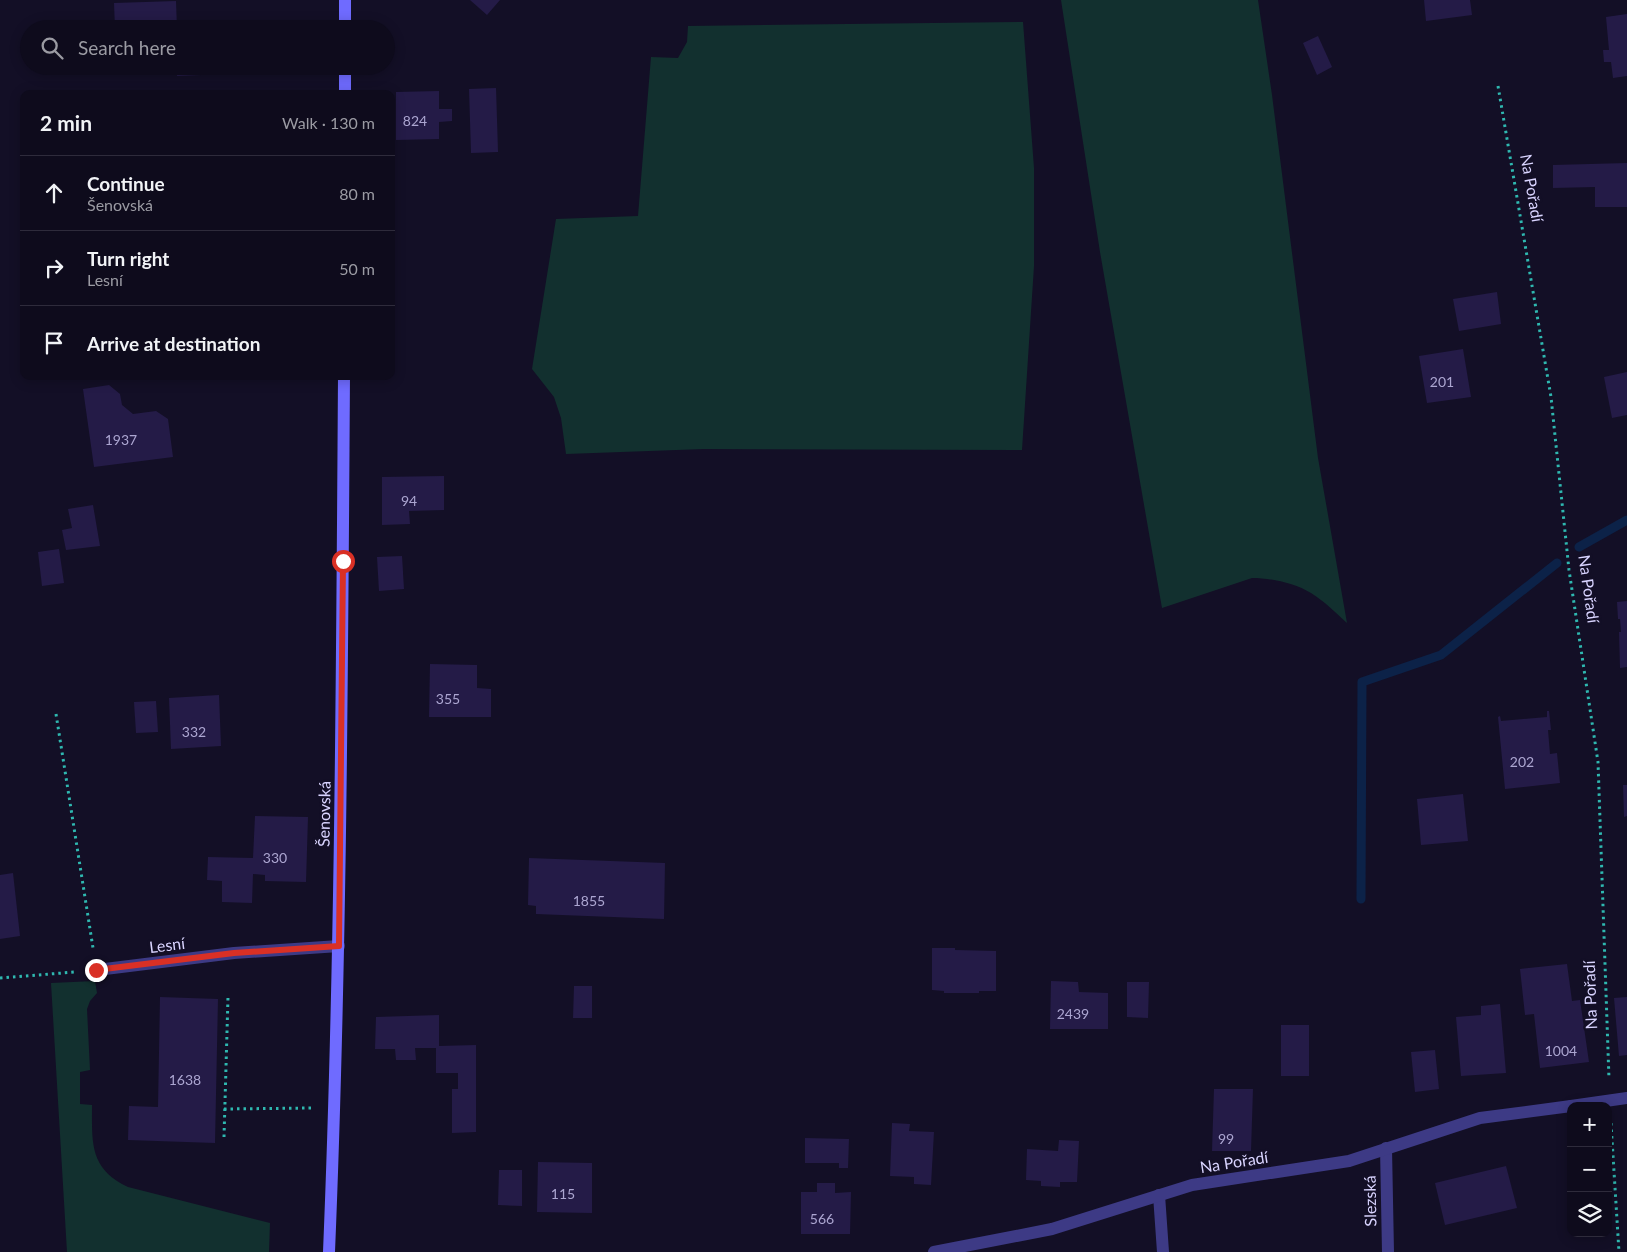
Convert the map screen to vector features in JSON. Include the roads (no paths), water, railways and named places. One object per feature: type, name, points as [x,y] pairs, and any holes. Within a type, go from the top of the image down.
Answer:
[{"type":"main road","points":[[345,0],[345,20]]},
{"type":"main road","points":[[345,75],[345,90]]},
{"type":"main road","name":"Šenovská","points":[[330,1252],[339,946],[344,380]]},
{"type":"street","name":"Lesní","points":[[96,970],[234,953],[339,946]]},
{"type":"street","name":"Na Pořadí","points":[[1597,1102],[1627,1098]]},
{"type":"street","name":"Na Pořadí","points":[[934,1252],[1052,1229],[1192,1185],[1349,1160],[1480,1118],[1567,1107]]},
{"type":"street","name":"Slezská","points":[[1386,1148],[1388,1252]]},
{"type":"street","points":[[1159,1195],[1163,1252]]},
{"type":"waterway","points":[[1579,547],[1627,520]]},
{"type":"waterway","points":[[1361,899],[1362,682],[1441,655],[1557,563]]}]
